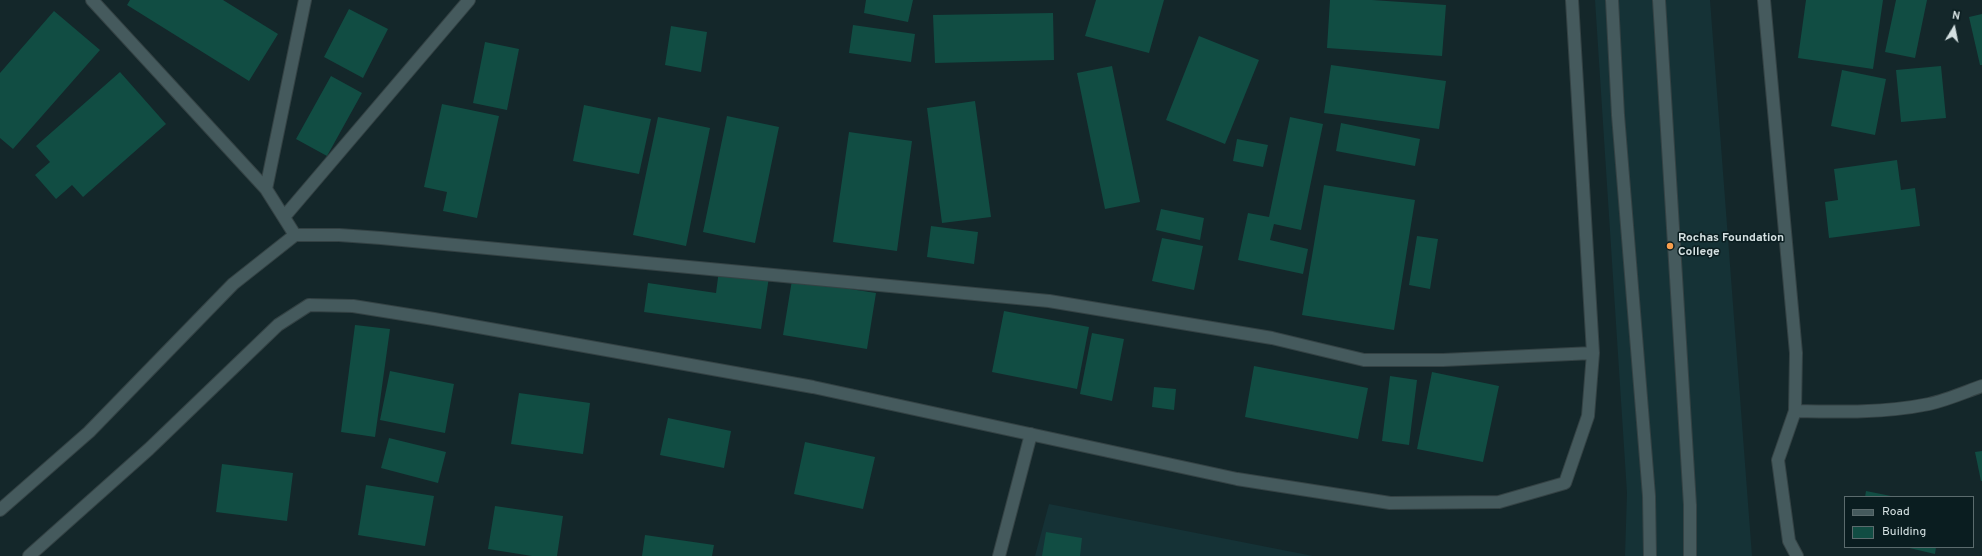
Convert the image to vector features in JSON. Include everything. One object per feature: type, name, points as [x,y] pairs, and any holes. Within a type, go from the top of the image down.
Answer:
[{"type":"street","points":[[92,0],[266,189],[295,235]]},
{"type":"street","points":[[266,189],[305,0]]},
{"type":"street","points":[[284,217],[469,0]]},
{"type":"street","points":[[29,556],[149,449],[278,326],[310,305],[353,306],[465,324],[813,386],[1237,479],[1390,503],[1499,502],[1565,483],[1588,416],[1593,353],[1572,0]]},
{"type":"street","points":[[1612,0],[1618,115],[1649,496],[1650,556]]},
{"type":"street","points":[[1659,0],[1690,497],[1690,556]]},
{"type":"street","points":[[1764,0],[1796,353],[1795,411],[1778,460],[1789,541],[1796,556]]},
{"type":"street","points":[[0,510],[89,432],[233,284],[295,235],[339,235],[381,238],[1049,301],[1272,338],[1364,360],[1443,360],[1593,353]]},
{"type":"street","points":[[1795,411],[1846,412],[1883,410],[1930,404],[1982,386]]},
{"type":"street","points":[[999,556],[1031,434]]},
{"type":"shaded area","name":"Rochas Foundation College","points":[[1595,0],[1710,0],[1752,556],[1625,556],[1627,493]]},
{"type":"shaded area","points":[[1049,504],[1313,556],[1035,556]]},
{"type":"building","points":[[130,0],[223,0],[278,34],[249,81],[127,5]]},
{"type":"building","points":[[866,0],[913,0],[908,22],[864,13]]},
{"type":"building","points":[[1096,0],[1164,0],[1149,53],[1085,36]]},
{"type":"building","points":[[1330,0],[1372,0],[1446,5],[1442,56],[1327,48]]},
{"type":"building","points":[[1806,0],[1883,0],[1873,69],[1798,58]]},
{"type":"building","points":[[1896,0],[1927,0],[1915,58],[1885,52]]},
{"type":"building","points":[[349,9],[388,29],[363,78],[324,57]]},
{"type":"building","points":[[54,11],[100,50],[13,149],[0,138],[0,73]]},
{"type":"building","points":[[1053,13],[1054,60],[935,63],[933,15]]},
{"type":"building","points":[[1982,14],[1982,65],[1980,65],[1969,17]]},
{"type":"building","points":[[853,25],[915,34],[911,62],[849,53]]},
{"type":"building","points":[[671,26],[707,32],[701,72],[665,65]]},
{"type":"building","points":[[1199,36],[1259,60],[1225,144],[1166,120]]},
{"type":"building","points":[[485,42],[519,49],[507,110],[473,103]]},
{"type":"building","points":[[1331,65],[1446,81],[1439,129],[1324,113]]},
{"type":"building","points":[[1112,66],[1140,202],[1105,209],[1077,73]]},
{"type":"building","points":[[1941,66],[1946,118],[1901,122],[1896,70]]},
{"type":"building","points":[[1842,70],[1886,79],[1875,135],[1831,126]]},
{"type":"building","points":[[120,72],[166,124],[83,197],[72,185],[56,199],[35,175],[50,162],[36,146]]},
{"type":"building","points":[[331,76],[362,93],[327,156],[296,139]]},
{"type":"building","points":[[975,101],[991,217],[942,223],[927,108]]},
{"type":"building","points":[[442,104],[499,116],[477,218],[443,211],[447,192],[424,187]]},
{"type":"building","points":[[584,105],[651,119],[639,174],[573,161]]},
{"type":"building","points":[[727,116],[779,127],[755,243],[703,232]]},
{"type":"building","points":[[658,117],[710,128],[686,246],[633,235]]},
{"type":"building","points":[[1290,117],[1323,124],[1301,230],[1274,224],[1270,240],[1308,249],[1303,274],[1238,260],[1248,213],[1269,217]]},
{"type":"building","points":[[1341,123],[1420,139],[1415,166],[1336,151]]},
{"type":"building","points":[[849,132],[912,141],[897,251],[833,242]]},
{"type":"building","points":[[1237,139],[1268,145],[1263,167],[1233,161]]},
{"type":"building","points":[[1897,160],[1901,190],[1915,188],[1920,226],[1829,238],[1825,202],[1838,200],[1834,169]]},
{"type":"building","points":[[1324,185],[1415,200],[1394,330],[1302,315]]},
{"type":"building","points":[[1161,209],[1204,218],[1200,240],[1156,230]]},
{"type":"building","points":[[931,226],[978,232],[974,264],[927,257]]},
{"type":"building","points":[[1417,236],[1438,239],[1430,289],[1409,285]]},
{"type":"building","points":[[1162,238],[1203,246],[1194,290],[1152,281]]},
{"type":"building","points":[[719,270],[769,277],[761,329],[644,312],[648,283],[716,293]]},
{"type":"building","points":[[792,280],[876,293],[867,349],[783,335]]},
{"type":"building","points":[[1004,311],[1089,327],[1077,389],[992,372]]},
{"type":"building","points":[[355,325],[390,329],[375,437],[341,432]]},
{"type":"building","points":[[1092,333],[1124,339],[1112,401],[1080,394]]},
{"type":"building","points":[[1254,366],[1368,388],[1358,439],[1245,417]]},
{"type":"building","points":[[390,371],[454,384],[445,433],[380,420]]},
{"type":"building","points":[[1432,372],[1499,386],[1483,462],[1417,449]]},
{"type":"building","points":[[1390,376],[1417,380],[1409,445],[1382,441]]},
{"type":"building","points":[[1154,387],[1176,389],[1174,410],[1152,407]]},
{"type":"building","points":[[519,393],[590,403],[583,454],[511,444]]},
{"type":"building","points":[[668,418],[731,431],[724,468],[660,455]]},
{"type":"building","points":[[389,438],[446,452],[438,483],[381,468]]},
{"type":"building","points":[[805,442],[875,457],[863,509],[794,494]]},
{"type":"building","points":[[1982,451],[1982,481],[1981,481],[1975,452]]},
{"type":"building","points":[[222,464],[293,473],[287,521],[216,512]]},
{"type":"building","points":[[366,485],[434,496],[425,546],[358,535]]},
{"type":"building","points":[[1866,491],[1891,496],[1865,496]]},
{"type":"building","points":[[495,506],[563,516],[557,556],[532,556],[488,549]]},
{"type":"building","points":[[1046,532],[1082,538],[1080,556],[1042,556]]},
{"type":"building","points":[[645,535],[714,545],[712,556],[642,556]]},
{"type":"building","points":[[1909,548],[1936,548],[1935,554]]},
{"type":"place","name":"Rochas Foundation College","points":[[1670,246]]}]
